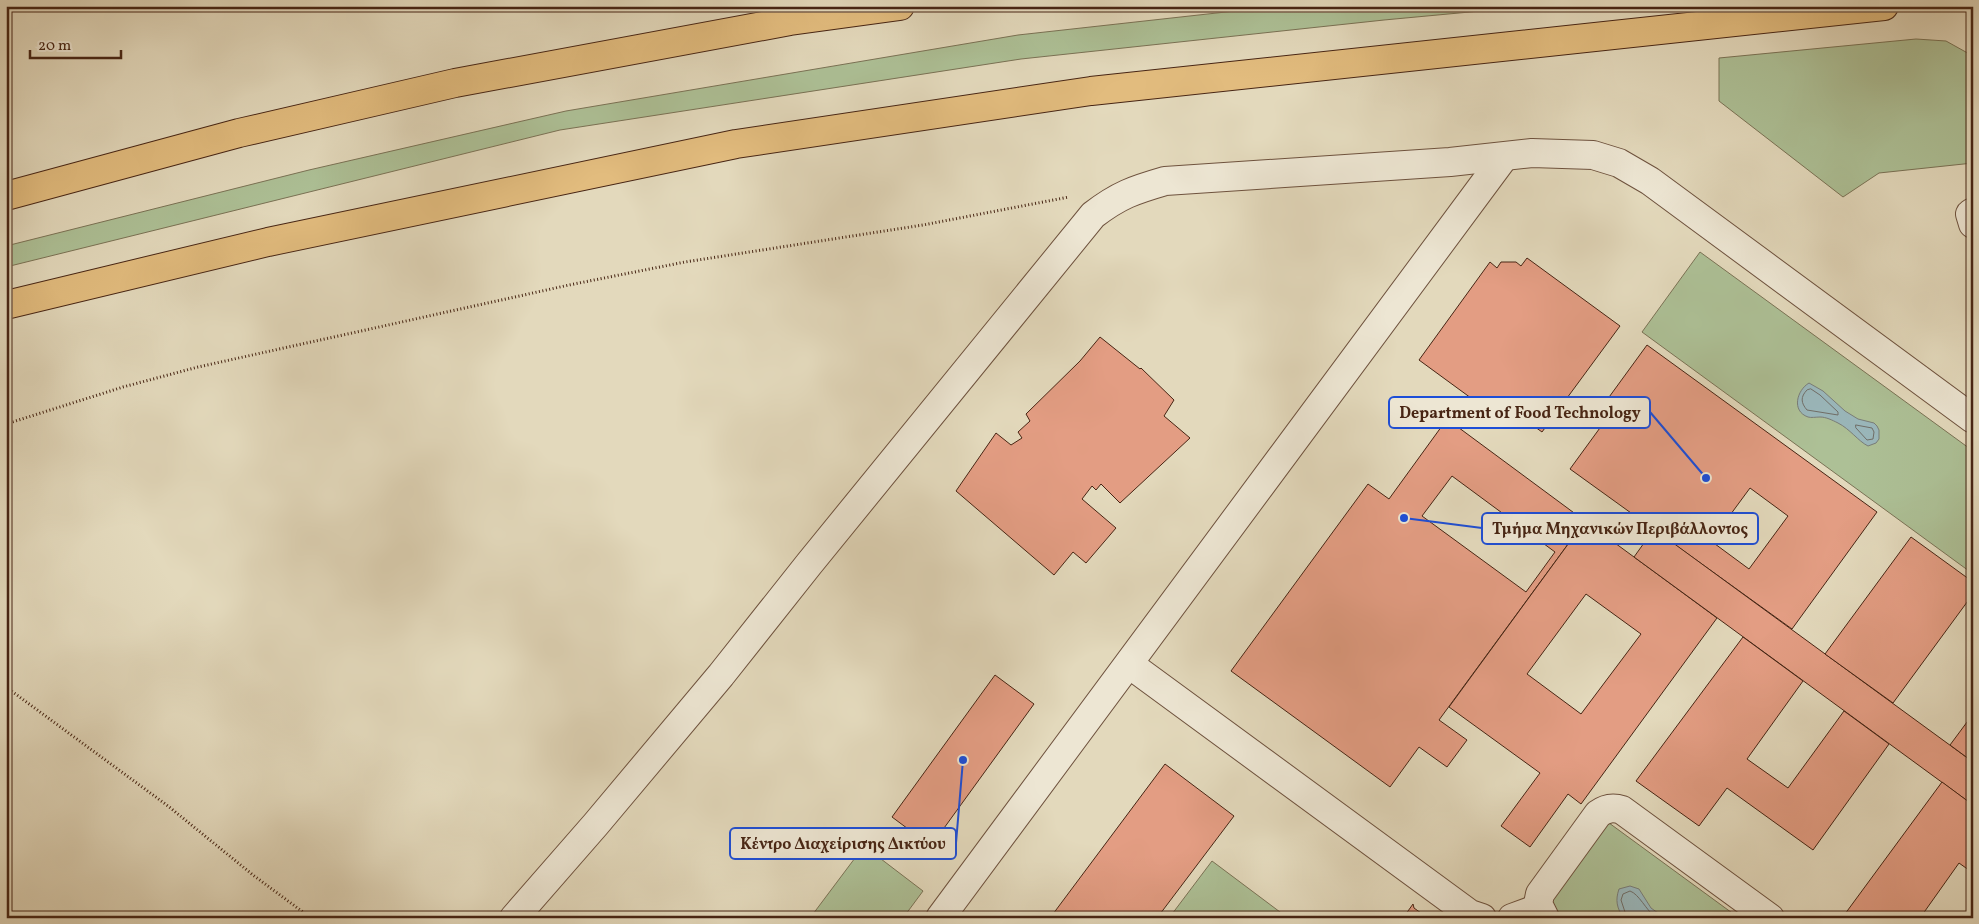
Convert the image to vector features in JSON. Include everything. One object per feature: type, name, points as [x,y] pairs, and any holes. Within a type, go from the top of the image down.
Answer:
[{"type":"highway","points":[[6,196],[238,133],[455,83],[790,21],[900,6]]},
{"type":"highway","points":[[6,306],[268,242],[736,144],[1091,91],[1884,6]]},
{"type":"street","points":[[514,918],[722,675],[815,556],[1093,215],[1112,200],[1134,190],[1165,181],[1450,162],[1532,153],[1593,155],[1619,163],[1650,181],[1973,419]]},
{"type":"street","points":[[944,914],[1504,157]]},
{"type":"street","points":[[1973,212],[1970,214],[1973,224]]},
{"type":"street","points":[[1129,664],[1470,914],[1482,918]]},
{"type":"street","points":[[1512,918],[1542,913],[1540,894],[1598,814],[1605,809],[1613,808],[1622,810],[1770,918]]},
{"type":"path","points":[[6,424],[123,387],[198,367],[569,285],[685,262],[922,225],[1076,196]]},
{"type":"path","points":[[6,686],[168,806],[253,875],[311,918]]},
{"type":"green space","points":[[1280,6],[1534,6],[1021,59],[560,130],[6,267],[6,246],[309,170],[566,111],[1018,35]]},
{"type":"green space","points":[[1916,39],[1946,41],[1973,56],[1973,163],[1879,173],[1843,197],[1719,101],[1719,58]]},
{"type":"green space","points":[[1700,252],[1973,451],[1973,566],[1969,571],[1642,332]]},
{"type":"green space","points":[[1594,812],[1739,918],[1559,918],[1532,898]]},
{"type":"green space","points":[[864,846],[923,891],[903,918],[810,918]]},
{"type":"green space","points":[[1212,861],[1288,918],[1169,918]]},
{"type":"water","points":[[1809,383],[1823,391],[1845,411],[1858,419],[1874,423],[1879,430],[1879,439],[1876,443],[1868,446],[1836,422],[1820,417],[1809,417],[1803,414],[1799,410],[1798,400],[1801,390]]},
{"type":"water","points":[[1630,886],[1639,889],[1651,908],[1665,918],[1623,918],[1617,904],[1617,897],[1619,889]]},
{"type":"building","points":[[1527,258],[1620,326],[1542,432],[1495,398],[1486,409],[1419,360],[1490,262],[1497,268],[1501,262],[1516,262],[1521,266]]},
{"type":"building","points":[[1100,337],[1141,368],[1174,400],[1164,416],[1190,438],[1120,503],[1101,484],[1096,490],[1092,486],[1082,499],[1116,528],[1086,563],[1073,552],[1054,575],[956,491],[996,433],[1011,445],[1022,438],[1018,432],[1030,421],[1026,414],[1080,361]]},
{"type":"building","points":[[1647,345],[1877,512],[1792,629],[1570,469],[1605,421],[1596,415]],"holes":[[[1750,488],[1788,516],[1749,569],[1711,541]]]},
{"type":"building","points":[[1447,419],[1585,521],[1439,720],[1467,740],[1447,767],[1419,747],[1390,787],[1231,671],[1368,484],[1389,499]],"holes":[[[1452,476],[1555,552],[1526,592],[1422,516]]]},
{"type":"building","points":[[1585,521],[1717,618],[1581,804],[1568,794],[1530,847],[1501,826],[1540,773],[1449,707]],"holes":[[[1586,594],[1641,634],[1581,714],[1527,674]]]},
{"type":"building","points":[[1654,529],[1973,762],[1973,805],[1634,557]]},
{"type":"building","points":[[1911,537],[1973,582],[1973,594],[1893,703],[1825,654]]},
{"type":"building","points":[[1743,637],[1803,681],[1747,759],[1788,788],[1844,711],[1889,744],[1813,850],[1727,788],[1699,826],[1636,781]]},
{"type":"building","points":[[995,675],[1034,704],[931,846],[892,817]]},
{"type":"building","points":[[1973,714],[1973,762],[1950,745]]},
{"type":"building","points":[[1165,764],[1234,816],[1157,918],[1050,918]]},
{"type":"building","points":[[1942,782],[1973,805],[1973,873],[1959,863],[1920,918],[1842,918]]},
{"type":"building","points":[[1413,904],[1414,908],[1428,918],[1403,918]]},
{"type":"place","name":"Department of Food Technology","points":[[1706,478]]},
{"type":"place","name":"Τμήμα Μηχανικών Περιβάλλοντος","points":[[1404,518]]},
{"type":"place","name":"Κέντρο Διαχείρισης Δικτύου","points":[[963,760]]}]
